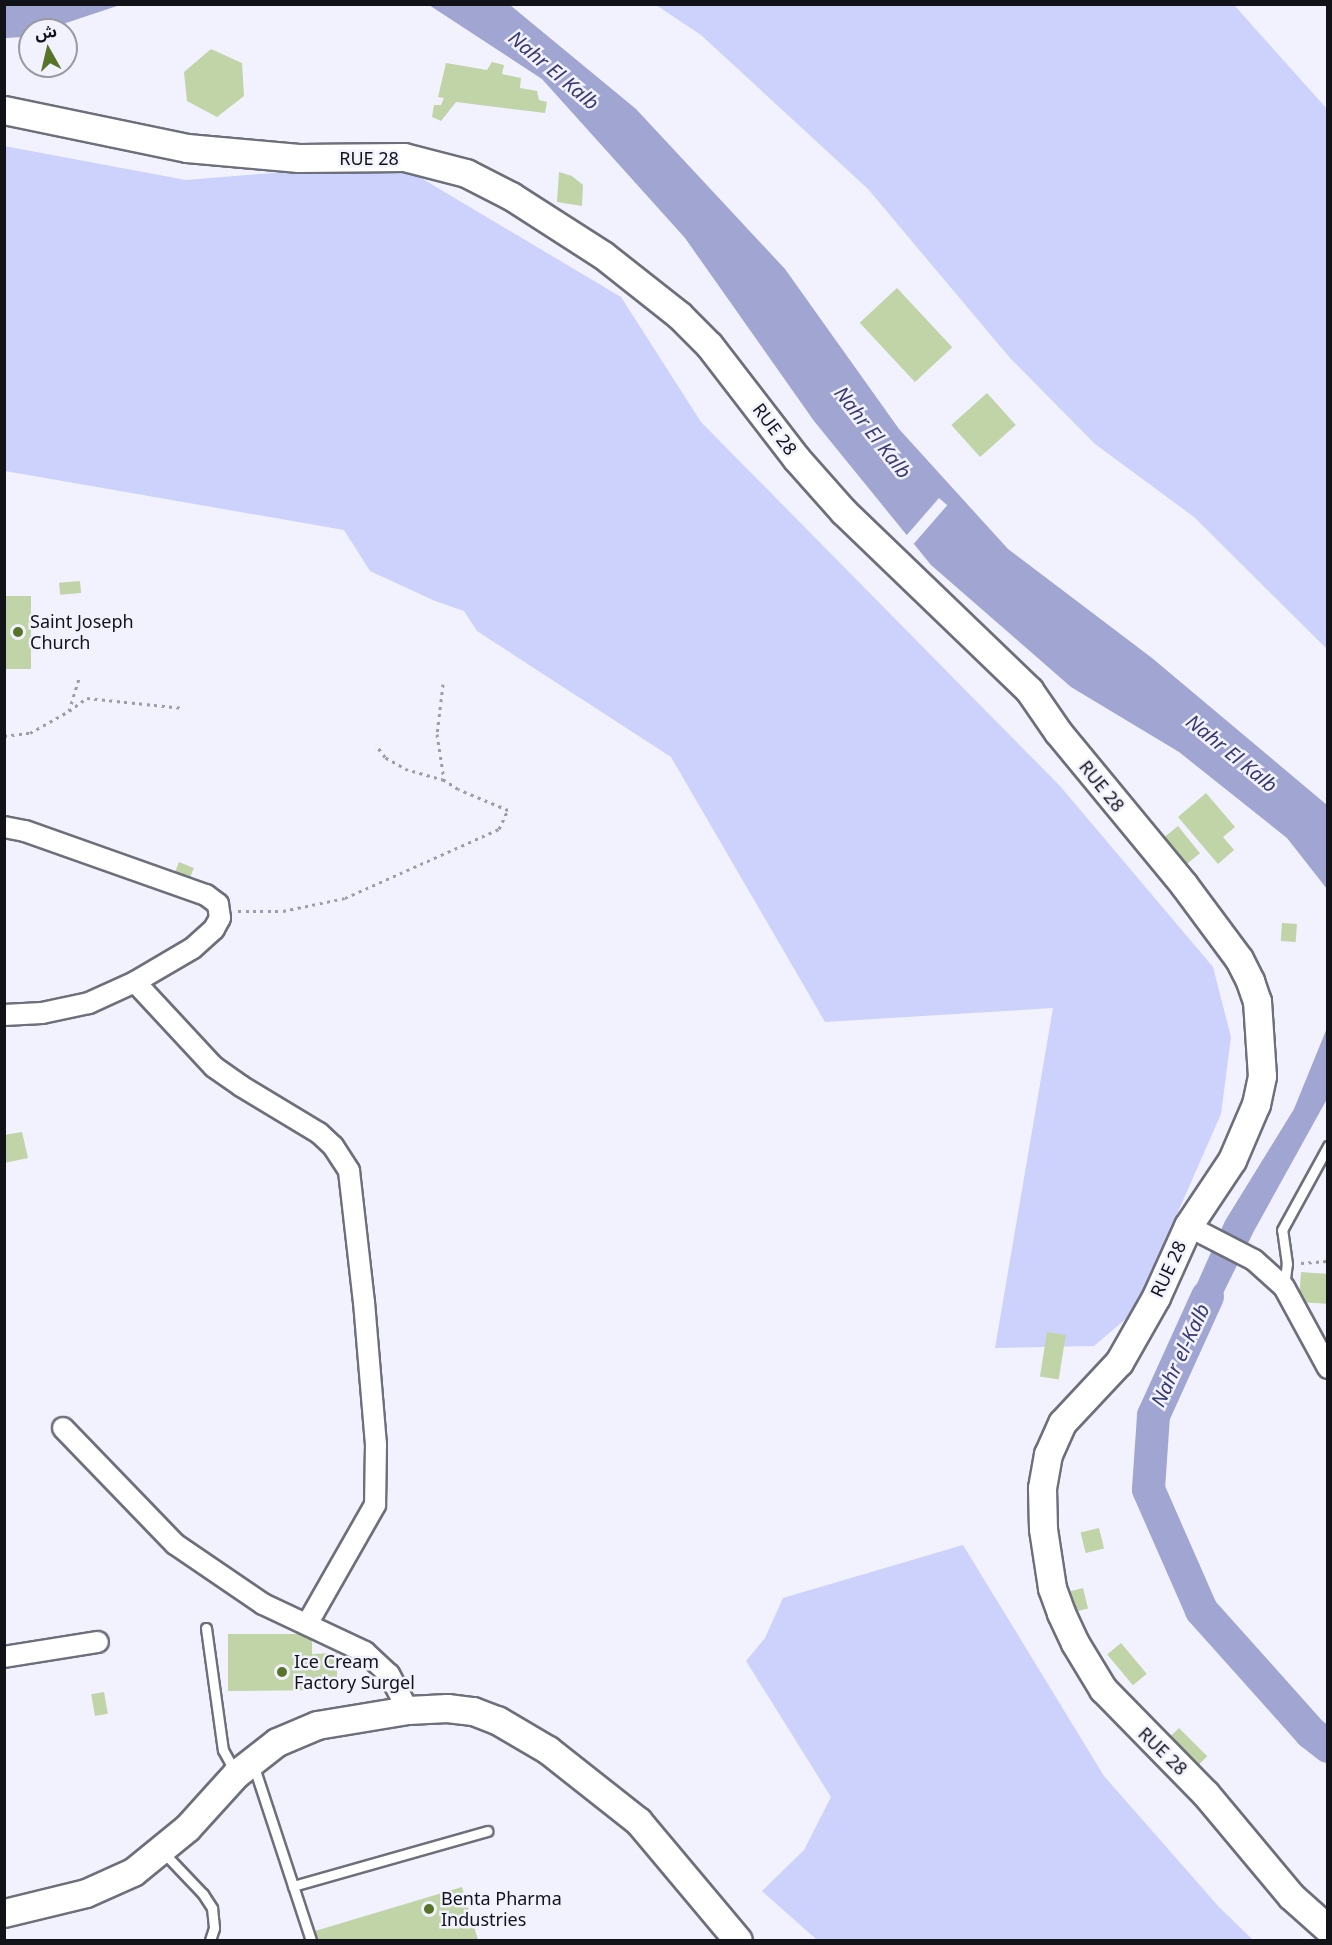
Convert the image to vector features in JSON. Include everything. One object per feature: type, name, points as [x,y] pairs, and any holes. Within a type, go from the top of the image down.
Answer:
[{"type":"street","name":"RUE 28","points":[[4,110],[188,148],[299,158],[404,157],[466,173],[512,196],[565,229],[679,315],[709,345],[796,458],[844,512],[1029,690],[1058,732],[1184,885],[1239,959],[1257,1001],[1262,1076],[1256,1104],[1232,1160],[1188,1226],[1156,1297],[1119,1362],[1062,1423],[1048,1454],[1042,1488],[1044,1529],[1052,1588],[1075,1643],[1103,1689],[1205,1793],[1291,1896],[1328,1929]]},
{"type":"street","points":[[4,827],[25,831],[206,895],[218,904],[220,911],[217,925],[205,939],[135,982],[89,1004],[42,1013],[4,1015]]},
{"type":"street","points":[[135,982],[214,1067],[319,1133],[333,1146],[349,1172],[364,1302],[376,1444],[375,1505],[307,1624]]},
{"type":"street","points":[[1188,1226],[1254,1260],[1284,1287],[1328,1368]]},
{"type":"street","points":[[63,1428],[175,1544],[263,1604],[364,1652],[389,1674],[408,1710]]},
{"type":"street","points":[[4,1657],[98,1642]]},
{"type":"street","points":[[4,1913],[86,1893],[133,1872],[162,1851],[244,1768],[277,1742],[317,1725],[408,1710],[447,1708],[473,1711],[497,1720],[548,1750],[638,1821],[738,1941]]},
{"type":"lane","points":[[1284,1287],[1287,1264],[1282,1230],[1328,1146]]},
{"type":"lane","points":[[206,1628],[222,1750],[244,1768],[294,1886],[310,1941]]},
{"type":"lane","points":[[294,1886],[487,1831]]},
{"type":"lane","points":[[162,1851],[203,1894],[212,1908],[214,1928],[210,1941]]},
{"type":"path","points":[[69,711],[79,680]]},
{"type":"path","points":[[443,684],[437,734],[444,780]]},
{"type":"path","points":[[4,736],[30,733],[87,698],[183,708]]},
{"type":"path","points":[[220,911],[282,910],[345,898],[499,829],[508,810],[458,789],[444,780],[408,770],[385,757],[376,745]]},
{"type":"path","points":[[1287,1264],[1328,1261]]},
{"type":"shaded area","points":[[656,5],[1234,5],[1327,109],[1327,649],[1194,517],[1095,444],[1010,358],[868,189],[701,35]]},
{"type":"shaded area","points":[[4,146],[186,180],[332,168],[411,172],[621,297],[701,422],[1060,786],[1213,967],[1231,1037],[1221,1114],[1134,1312],[1094,1346],[995,1348],[1053,1008],[825,1022],[671,757],[477,631],[464,611],[435,601],[370,571],[344,530],[5,471]]},
{"type":"shaded area","points":[[963,1545],[1104,1776],[1219,1907],[1253,1940],[817,1940],[762,1891],[804,1850],[831,1797],[746,1661],[765,1638],[783,1598]]},
{"type":"water","points":[[5,5],[120,5],[78,19],[18,18],[18,37],[5,38]]},
{"type":"water","name":"Nahr El Kalb","points":[[429,5],[510,5],[636,109],[785,269],[899,429],[1008,549],[1152,658],[1327,805],[1327,889],[1287,838],[1179,752],[1071,687],[931,565],[814,421],[685,238],[542,79]]},
{"type":"water","points":[[1327,1028],[1327,1099],[1254,1231],[1199,1342],[1175,1333],[1225,1221],[1294,1109]]},
{"type":"pier","points":[[939,498],[947,505],[914,544],[906,536]]},
{"type":"building","points":[[211,49],[242,63],[244,96],[217,117],[187,101],[184,72]]},
{"type":"building","points":[[492,62],[504,65],[502,74],[521,78],[520,88],[537,91],[539,100],[547,102],[545,113],[456,102],[441,121],[432,117],[434,105],[441,105],[444,98],[438,97],[446,63],[487,70]]},
{"type":"building","points":[[559,172],[572,176],[583,185],[582,206],[557,202]]},
{"type":"building","points":[[897,288],[952,347],[915,382],[860,323]]},
{"type":"building","points":[[987,393],[1016,425],[980,457],[951,425]]},
{"type":"building","points":[[80,581],[81,593],[60,595],[59,583]]},
{"type":"building","name":"Saint Joseph Church","points":[[4,596],[31,596],[31,669],[4,669]]},
{"type":"building","points":[[1206,793],[1235,827],[1223,837],[1234,850],[1218,864],[1178,817]]},
{"type":"building","points":[[1178,826],[1200,853],[1184,866],[1162,839]]},
{"type":"building","points":[[179,862],[194,868],[189,881],[174,875]]},
{"type":"building","points":[[1282,923],[1297,924],[1296,942],[1281,941]]},
{"type":"building","points":[[22,1132],[28,1158],[4,1163],[4,1135]]},
{"type":"building","points":[[1301,1272],[1328,1274],[1326,1304],[1299,1302]]},
{"type":"building","points":[[1047,1332],[1066,1335],[1059,1379],[1040,1376]]},
{"type":"building","points":[[1099,1528],[1104,1548],[1086,1553],[1081,1533]]},
{"type":"building","points":[[1083,1588],[1088,1608],[1074,1612],[1069,1591]]},
{"type":"building","name":"Ice Cream Factory Surgel","points":[[228,1634],[312,1634],[312,1654],[337,1653],[337,1690],[228,1691]]},
{"type":"building","points":[[1121,1643],[1147,1674],[1133,1685],[1107,1655]]},
{"type":"building","points":[[104,1692],[108,1714],[95,1716],[91,1694]]},
{"type":"building","points":[[1179,1728],[1207,1756],[1196,1768],[1168,1739]]},
{"type":"building","name":"Benta Pharma Industries","points":[[462,1887],[478,1940],[318,1940],[315,1931]]},
{"type":"waterway","name":"Nahr el-Kalb","points":[[1207,1296],[1153,1415],[1148,1489],[1201,1610],[1310,1732],[1328,1746]]},
{"type":"place","name":"Saint Joseph Church","points":[[18,632]]},
{"type":"place","name":"Ice Cream Factory Surgel","points":[[282,1672]]},
{"type":"place","name":"Benta Pharma Industries","points":[[429,1909]]}]
